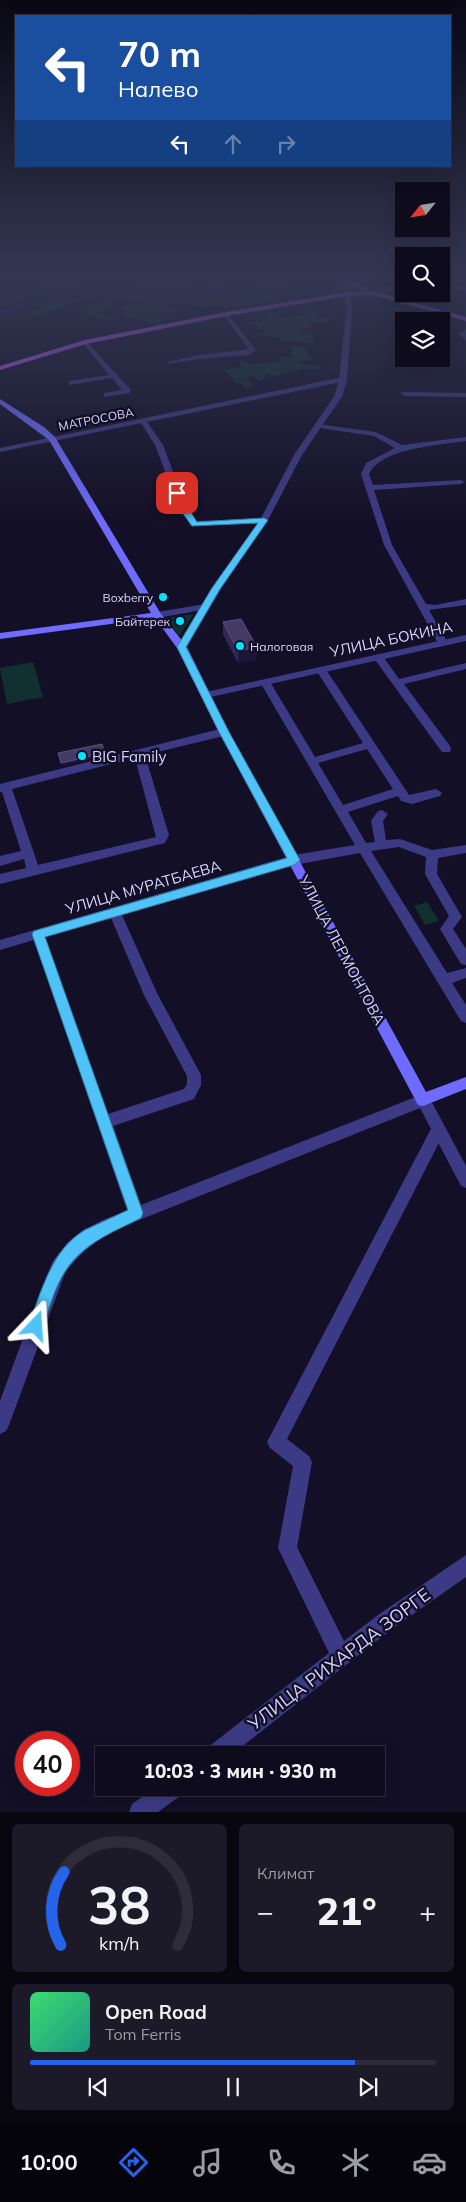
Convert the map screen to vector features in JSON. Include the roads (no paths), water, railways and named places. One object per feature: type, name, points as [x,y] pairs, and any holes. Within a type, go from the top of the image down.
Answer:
[{"type":"main road","points":[[0,368],[27,360]]},
{"type":"main road","name":"УЛИЦА ЛЕРМОНТОВА","points":[[0,401],[41,429],[52,439],[156,615],[182,647],[224,732],[423,1100]]},
{"type":"main road","points":[[0,636],[156,615]]},
{"type":"main road","points":[[423,1100],[466,1083]]},
{"type":"street","points":[[99,360],[127,390],[107,395]]},
{"type":"street","points":[[170,363],[187,360]]},
{"type":"street","points":[[182,647],[205,608],[264,520],[298,455],[320,426],[340,394],[345,360]]},
{"type":"street","points":[[72,383],[113,376]]},
{"type":"street","name":"МАТРОСОВА","points":[[0,450],[343,379]]},
{"type":"street","points":[[406,394],[466,395]]},
{"type":"street","points":[[143,421],[159,445],[183,508],[194,524],[264,520]]},
{"type":"street","points":[[320,426],[376,434],[401,448]]},
{"type":"street","points":[[443,643],[388,544],[365,474],[369,465],[401,448],[466,440]]},
{"type":"street","points":[[370,488],[461,482]]},
{"type":"street","points":[[422,608],[435,608],[466,602]]},
{"type":"street","points":[[156,615],[205,608]]},
{"type":"street","name":"УЛИЦА БОКИНА","points":[[206,695],[466,638]]},
{"type":"street","points":[[378,657],[446,749]]},
{"type":"street","points":[[397,683],[411,678],[466,666]]},
{"type":"street","points":[[321,670],[399,791],[408,800],[436,793]]},
{"type":"street","points":[[265,682],[340,810],[466,1017]]},
{"type":"street","points":[[33,870],[3,788],[224,732]]},
{"type":"street","points":[[312,761],[369,745]]},
{"type":"street","points":[[0,879],[161,840],[163,835],[138,754]]},
{"type":"street","points":[[340,810],[399,791]]},
{"type":"street","points":[[381,844],[377,821],[382,814]]},
{"type":"street","name":"УЛИЦА МУРАТБАЕВА","points":[[0,945],[294,860],[381,844],[406,843],[432,855]]},
{"type":"street","points":[[466,849],[432,855],[431,874],[456,917],[446,929],[466,960]]},
{"type":"street","points":[[0,861],[27,854]]},
{"type":"street","points":[[104,1122],[189,1094],[194,1084],[194,1075],[151,995],[115,912]]},
{"type":"street","points":[[38,934],[136,1213]]},
{"type":"street","points":[[443,980],[466,972]]},
{"type":"street","points":[[0,1425],[59,1267],[73,1249],[90,1236],[136,1213],[423,1100]]},
{"type":"street","name":"УЛИЦА ЛЕРМОНТОВА","points":[[423,1100],[466,1181]]},
{"type":"street","points":[[341,1657],[287,1548],[303,1462],[276,1442],[438,1130]]},
{"type":"street","name":"УЛИЦА РИХАРДА ЗОРГЕ","points":[[226,1746],[385,1622],[466,1565]]},
{"type":"street","points":[[140,1812],[161,1796]]},
{"type":"place","name":"Boxberry","points":[[163,597]]},
{"type":"place","name":"Байтерек","points":[[180,621]]},
{"type":"place","name":"Налоговая","points":[[240,646]]},
{"type":"place","name":"BIG Family","points":[[82,756]]}]
